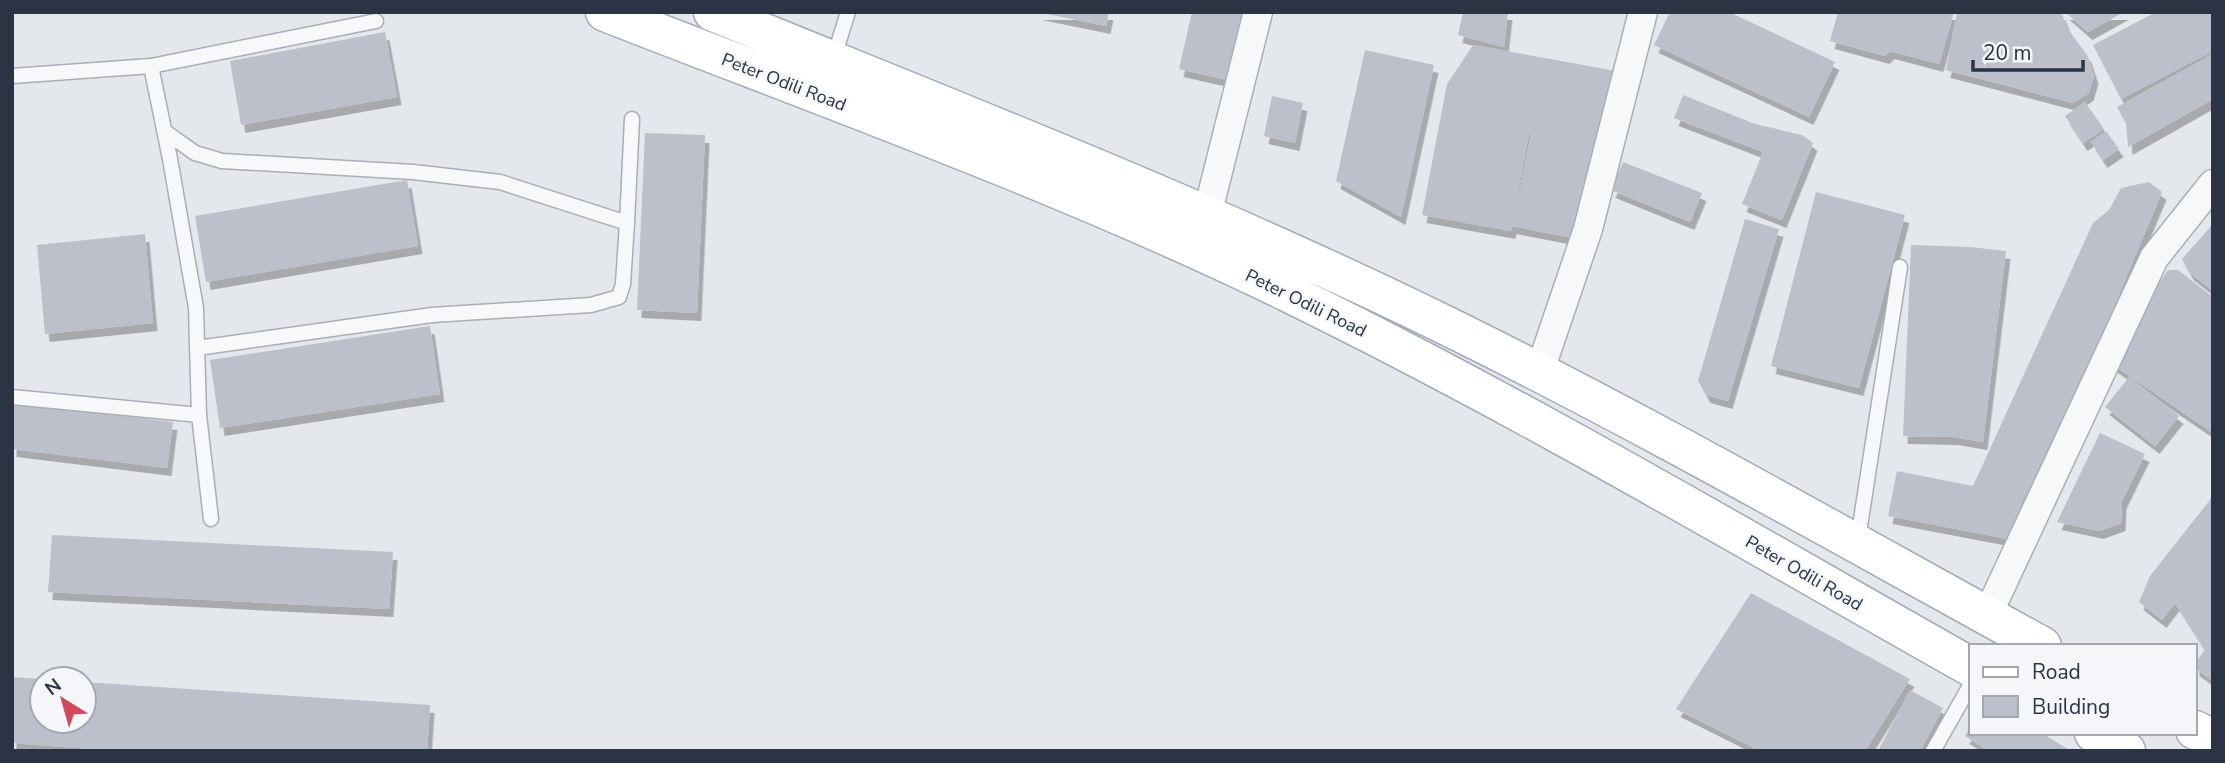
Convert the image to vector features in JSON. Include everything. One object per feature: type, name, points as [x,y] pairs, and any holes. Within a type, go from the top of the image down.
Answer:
[{"type":"main road","name":"Peter Odili Road","points":[[605,12],[1115,213],[1289,293],[1536,421],[1969,666]]},
{"type":"main road","name":"Peter Odili Road","points":[[713,12],[1083,161],[1443,324],[1539,373],[2038,644]]},
{"type":"main road","points":[[2197,731],[2213,739]]},
{"type":"main road","points":[[2098,735],[2126,751]]},
{"type":"street","points":[[1207,215],[1258,12]]},
{"type":"street","points":[[1539,373],[1588,229],[1643,12]]},
{"type":"street","points":[[1987,616],[2154,258],[2213,184]]},
{"type":"lane","points":[[832,61],[848,12]]},
{"type":"lane","points":[[12,76],[151,66],[376,21]]},
{"type":"lane","points":[[151,66],[196,308],[199,415],[211,519]]},
{"type":"lane","points":[[197,348],[432,315],[591,305],[618,297],[622,284],[627,223],[632,119]]},
{"type":"lane","points":[[164,131],[195,153],[222,161],[413,172],[500,182],[627,223]]},
{"type":"lane","points":[[1857,544],[1900,267]]},
{"type":"lane","points":[[12,397],[199,415]]},
{"type":"lane","points":[[1933,751],[1969,688]]},
{"type":"building","points":[[1037,12],[1109,12],[1106,26]]},
{"type":"building","points":[[1192,12],[1249,12],[1232,81],[1179,69]]},
{"type":"building","points":[[1463,12],[1508,12],[1504,47],[1458,35]]},
{"type":"building","points":[[1670,12],[1729,12],[1835,62],[1809,117],[1654,45]]},
{"type":"building","points":[[1838,12],[1954,12],[1939,64],[1890,51],[1885,56],[1830,41]]},
{"type":"building","points":[[1957,12],[2061,12],[2067,28],[2087,55],[2094,76],[2089,93],[2073,103],[1946,70]]},
{"type":"building","points":[[2065,12],[2124,12],[2088,32]]},
{"type":"building","points":[[2156,12],[2213,12],[2213,51],[2121,99],[2093,45]]},
{"type":"building","points":[[385,32],[397,97],[241,125],[230,61]]},
{"type":"building","points":[[1473,45],[1622,72],[1589,241],[1512,226],[1511,231],[1422,215],[1447,84]],"holes":[[[1529,133],[1531,134],[1518,200]]]},
{"type":"building","points":[[1365,50],[1434,65],[1401,217],[1336,181]]},
{"type":"building","points":[[2213,54],[2213,99],[2128,147],[2126,123],[2117,107]]},
{"type":"building","points":[[1683,95],[1755,124],[1802,135],[1813,143],[1782,220],[1742,204],[1763,152],[1674,118]]},
{"type":"building","points":[[1272,96],[1303,103],[1295,143],[1264,136]]},
{"type":"building","points":[[2085,102],[2104,129],[2083,143],[2065,116]]},
{"type":"building","points":[[2106,131],[2119,149],[2103,160],[2091,142]]},
{"type":"building","points":[[645,133],[705,135],[697,313],[637,310]]},
{"type":"building","points":[[1623,162],[1702,193],[1690,222],[1611,190]]},
{"type":"building","points":[[407,180],[418,246],[206,282],[195,216]]},
{"type":"building","points":[[2149,182],[2162,192],[2043,475],[2022,501],[2014,540],[1888,516],[1897,471],[1973,486],[2093,223],[2109,210],[2121,188]]},
{"type":"building","points":[[1816,192],[1905,215],[1859,388],[1771,366]]},
{"type":"building","points":[[1745,219],[1779,229],[1728,401],[1706,395],[1698,381]]},
{"type":"building","points":[[2213,224],[2213,291],[2189,272],[2182,259]]},
{"type":"building","points":[[145,234],[153,323],[45,334],[37,245]]},
{"type":"building","points":[[1911,245],[2006,251],[1983,442],[1953,437],[1903,436]]},
{"type":"building","points":[[2168,270],[2178,270],[2213,297],[2213,433],[2106,360]]},
{"type":"building","points":[[430,326],[440,394],[220,428],[210,360]]},
{"type":"building","points":[[2129,377],[2179,416],[2155,446],[2105,407]]},
{"type":"building","points":[[12,402],[173,422],[167,468],[12,449]]},
{"type":"building","points":[[2100,433],[2145,454],[2122,501],[2121,523],[2099,531],[2057,522]]},
{"type":"building","points":[[2213,496],[2213,681],[2197,669],[2197,660],[2205,650],[2175,603],[2162,620],[2139,602],[2150,576]]},
{"type":"building","points":[[52,535],[393,552],[389,609],[48,592]]},
{"type":"building","points":[[1751,593],[1910,679],[1865,751],[1760,751],[1676,709]]},
{"type":"building","points":[[12,677],[28,678],[28,735],[98,735],[98,683],[430,705],[427,751],[119,751],[12,743]]},
{"type":"building","points":[[1910,690],[1943,708],[1920,751],[1878,751]]},
{"type":"building","points":[[1969,729],[1969,735],[2045,735],[2071,751],[1989,751],[1965,736]]}]
